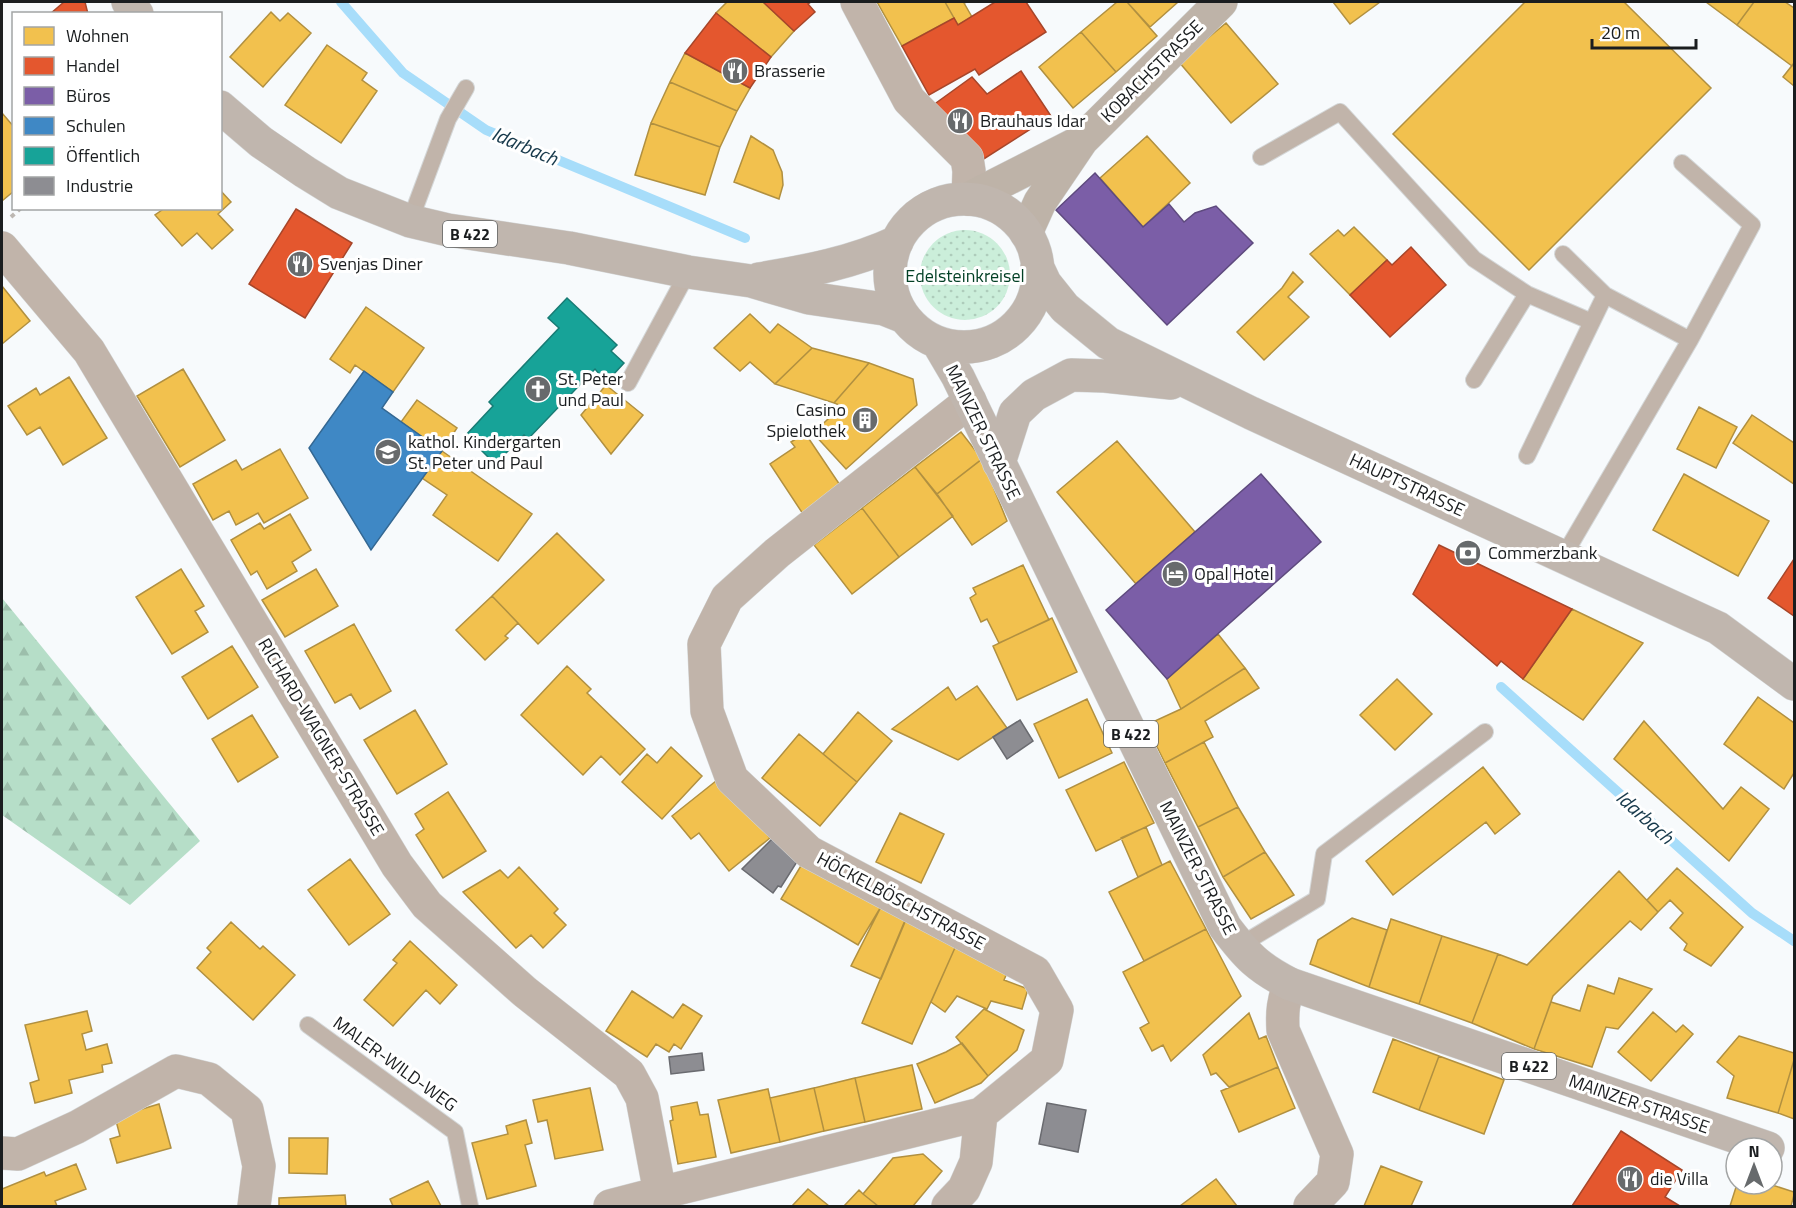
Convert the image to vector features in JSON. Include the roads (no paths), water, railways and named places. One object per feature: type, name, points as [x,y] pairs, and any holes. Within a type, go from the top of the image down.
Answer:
[{"type":"main road","name":"B 422","points":[[222,109],[261,142],[339,193],[410,221],[448,230],[569,248],[688,272],[751,281],[809,298],[884,309],[904,317]]},
{"type":"main road","name":"B 422","points":[[968,199],[985,202],[1001,209],[1026,233],[1034,249],[1037,266],[1035,292],[1029,309],[1019,323],[1005,334],[990,342],[973,346],[955,346],[938,342],[915,329],[904,317],[895,301],[890,285],[891,258],[906,227],[926,210],[950,201],[968,199]]},
{"type":"main road","name":"B 422","points":[[751,281],[842,264],[897,242]]},
{"type":"main road","name":"HAUPTSTRASSE","points":[[1037,266],[1045,283],[1065,308],[1093,332],[1131,355],[1193,386],[1718,628],[1794,684]]},
{"type":"main road","name":"MAINZER STRASSE","points":[[938,342],[970,402],[1225,927],[1252,961],[1290,984],[1732,1136]]},
{"type":"main road","points":[[999,463],[1015,414],[1034,395],[1071,375],[1105,376],[1193,386]]},
{"type":"street","points":[[857,2],[909,100],[967,158],[968,199]]},
{"type":"street","name":"KOBACHSTRASSE","points":[[1026,233],[1040,202],[1082,140],[1221,2]]},
{"type":"street","name":"KOBACHSTRASSE","points":[[968,199],[1082,140]]},
{"type":"street","name":"RICHARD-WAGNER-STRASSE","points":[[2,248],[89,351],[397,865],[427,905],[525,992],[629,1074],[642,1098],[660,1192]]},
{"type":"street","name":"HÖCKELBÖSCHSTRASSE","points":[[610,1206],[981,1114],[1047,1060],[1057,1010],[1035,972],[809,852],[732,779],[707,711],[704,644],[727,598],[777,553],[970,402]]},
{"type":"street","points":[[1290,984],[1283,1000],[1283,1030],[1337,1154],[1333,1182],[1310,1206]]},
{"type":"street","points":[[2,1153],[18,1154],[77,1127],[176,1071],[209,1079],[247,1110],[259,1166],[254,1206]]},
{"type":"street","points":[[948,1206],[964,1188],[976,1162],[981,1114]]},
{"type":"lane","points":[[410,221],[448,119],[466,88]]},
{"type":"lane","points":[[1261,157],[1340,112],[1474,259],[1527,294],[1592,322]]},
{"type":"lane","points":[[1563,557],[1690,340],[1752,225],[1682,163]]},
{"type":"lane","points":[[1563,254],[1605,295],[1690,340]]},
{"type":"lane","points":[[628,383],[688,272]]},
{"type":"lane","points":[[1474,380],[1527,294]]},
{"type":"lane","points":[[1527,456],[1605,295]]},
{"type":"lane","points":[[1239,946],[1317,899],[1324,854],[1485,732]]},
{"type":"lane","name":"MALER-WILD-WEG","points":[[308,1025],[455,1132],[470,1206]]},
{"type":"waterway","name":"Idarbach","points":[[341,2],[403,73],[486,130],[745,238]]},
{"type":"waterway","name":"Idarbach","points":[[1501,687],[1752,913],[1794,941]]},
{"type":"place","name":"Brasserie","points":[[735,71]]},
{"type":"place","name":"Brauhaus Idar","points":[[960,121]]},
{"type":"place","name":"Svenjas Diner","points":[[300,264]]},
{"type":"place","name":"St. Peter und Paul","points":[[538,389]]},
{"type":"place","name":"Casino Spielothek","points":[[865,420]]},
{"type":"place","name":"kathol. Kindergarten St. Peter und Paul","points":[[388,452]]},
{"type":"place","name":"Commerzbank","points":[[1468,553]]},
{"type":"place","name":"Opal Hotel","points":[[1175,574]]},
{"type":"place","name":"die Villa","points":[[1630,1179]]},
{"type":"park label","name":"Edelsteinkreisel","points":[[965,276]]}]
